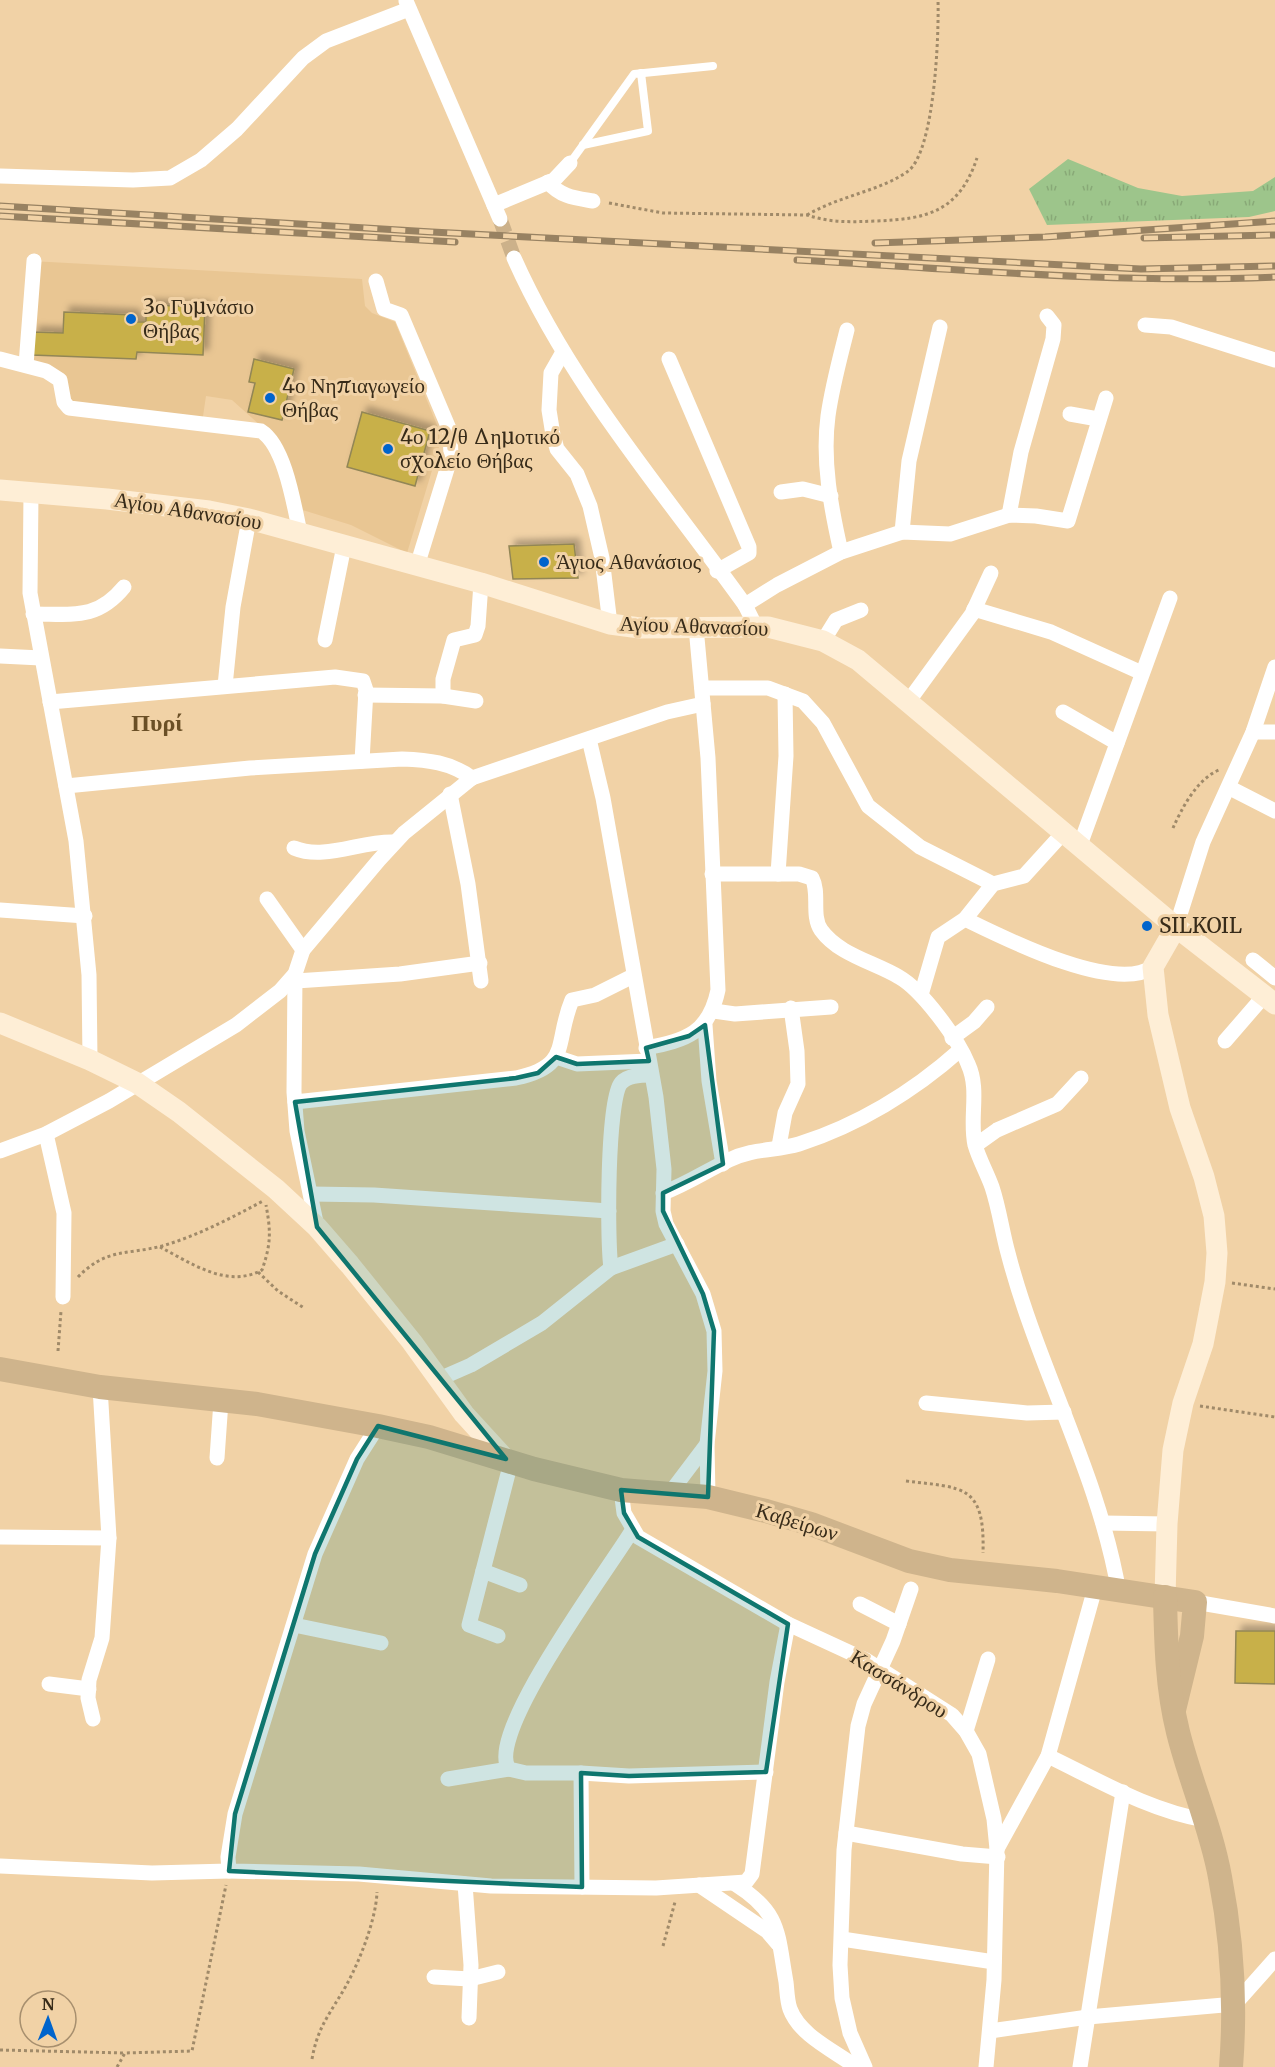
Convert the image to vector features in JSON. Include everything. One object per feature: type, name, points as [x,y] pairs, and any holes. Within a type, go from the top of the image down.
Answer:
[{"type":"main road","name":"Αγίου Αθανασίου","points":[[0,490],[106,499],[209,511],[249,519],[481,582],[610,624],[640,628],[755,626],[794,632],[823,641],[858,660],[1176,927],[1271,993]]},
{"type":"main road","points":[[1176,927],[1153,967],[1168,1064],[1214,1216],[1217,1253],[1215,1282],[1203,1344],[1183,1404],[1173,1450],[1167,1524],[1166,1657],[1174,1710],[1220,1876],[1235,2004],[1231,2067]]},
{"type":"main road","points":[[0,1023],[90,1060],[137,1083],[223,1146],[317,1227],[378,1299],[464,1414],[517,1464]]},
{"type":"main road","name":"Καβείρων","points":[[0,1369],[100,1387],[257,1404],[378,1426],[429,1437],[517,1464],[621,1490],[708,1497],[811,1524],[909,1561],[983,1574],[1057,1581],[1119,1593],[1196,1602]]},
{"type":"main road","points":[[1174,1710],[1192,1636],[1196,1602]]},
{"type":"street","points":[[0,176],[134,180],[170,178],[201,160],[237,129],[303,58],[326,41],[407,4],[497,212],[554,180],[570,163]]},
{"type":"street","points":[[548,182],[556,191],[565,196],[593,201]]},
{"type":"street","points":[[514,258],[541,314],[563,352],[607,418],[717,571],[745,605],[755,626]]},
{"type":"street","points":[[26,364],[34,261]]},
{"type":"street","points":[[376,281],[384,309],[401,315],[450,431],[452,444],[451,456],[417,566]]},
{"type":"street","points":[[1009,515],[1020,452],[1053,339],[1054,325],[1047,316]]},
{"type":"street","points":[[1145,325],[1170,327],[1198,334],[1249,354],[1275,360]]},
{"type":"street","points":[[902,532],[909,461],[940,327]]},
{"type":"street","points":[[841,552],[834,526],[826,451],[828,416],[847,330]]},
{"type":"street","points":[[563,352],[550,373],[549,410],[553,435],[557,449],[578,474],[590,506],[602,558],[610,624]]},
{"type":"street","points":[[0,359],[26,364],[46,371],[60,380],[64,402],[69,408],[261,431],[270,437],[279,457],[292,494],[300,533]]},
{"type":"street","points":[[669,359],[749,547],[749,553],[744,557],[717,571]]},
{"type":"street","points":[[745,605],[777,585],[841,552],[902,532],[950,534],[1009,515],[1068,521],[1073,513],[1098,419],[1106,398]]},
{"type":"street","points":[[1070,414],[1098,419]]},
{"type":"street","points":[[781,492],[803,489],[831,496]]},
{"type":"street","points":[[31,494],[28,567],[33,614],[76,840],[85,916],[91,1026],[90,1060]]},
{"type":"street","points":[[225,686],[233,608],[249,519]]},
{"type":"street","points":[[325,640],[344,546]]},
{"type":"street","points":[[908,702],[974,609],[991,573]]},
{"type":"street","points":[[442,696],[443,679],[454,640],[474,635],[478,626],[481,582]]},
{"type":"street","points":[[33,614],[92,611],[106,606],[124,587]]},
{"type":"street","points":[[921,994],[938,937],[965,919],[993,884],[1024,876],[1072,839],[1117,743],[1170,598]]},
{"type":"street","points":[[974,609],[1051,632],[1143,673]]},
{"type":"street","points":[[823,641],[836,620],[861,610]]},
{"type":"street","points":[[611,1268],[610,1125],[616,1092],[622,1081],[635,1076],[669,1044],[689,1036],[705,1025],[714,1011],[718,990],[702,687],[696,627]]},
{"type":"street","points":[[0,656],[41,658]]},
{"type":"street","points":[[1176,927],[1203,843],[1238,769],[1275,667]]},
{"type":"street","points":[[50,702],[347,677],[363,681],[365,695],[362,761]]},
{"type":"street","points":[[702,687],[756,687],[802,701],[823,723],[868,806],[920,847],[993,884]]},
{"type":"street","points":[[778,874],[786,756],[785,694]]},
{"type":"street","points":[[365,695],[442,696],[476,701]]},
{"type":"street","points":[[317,1227],[297,1131],[295,1102],[295,978],[303,950],[395,843],[450,794],[472,778],[667,712],[703,704]]},
{"type":"street","points":[[1063,712],[1117,743]]},
{"type":"street","points":[[1253,732],[1275,732]]},
{"type":"street","points":[[589,739],[603,798],[649,1061],[662,1151],[666,1224],[703,1294],[714,1331],[715,1371],[707,1444],[708,1497]]},
{"type":"street","points":[[66,786],[250,768],[362,761],[426,760],[454,767],[472,778]]},
{"type":"street","points":[[1230,788],[1275,812]]},
{"type":"street","points":[[450,794],[468,884],[481,981]]},
{"type":"street","points":[[294,848],[315,854],[380,841],[395,843]]},
{"type":"street","points":[[712,874],[807,874],[812,878],[820,929],[831,941],[849,953],[898,976],[921,994],[956,1044],[973,1080],[975,1145],[993,1188],[1008,1255],[1091,1483],[1110,1546],[1119,1593]]},
{"type":"street","points":[[267,899],[303,950]]},
{"type":"street","points":[[0,910],[85,916]]},
{"type":"street","points":[[965,919],[1072,966],[1104,972],[1144,973],[1153,967]]},
{"type":"street","points":[[1225,1041],[1271,993],[1253,960]]},
{"type":"street","points":[[0,1151],[46,1134],[236,1025],[295,978],[400,974],[480,963]]},
{"type":"street","points":[[295,1102],[516,1078],[538,1073],[556,1057],[572,1000],[595,995],[633,976]]},
{"type":"street","points":[[714,1011],[735,1014],[831,1006]]},
{"type":"street","points":[[663,1193],[746,1154],[779,1146],[797,1145],[883,1105],[928,1078],[987,1007]]},
{"type":"street","points":[[779,1146],[785,1113],[798,1084],[797,1051],[791,1008]]},
{"type":"street","points":[[705,1025],[710,1081],[723,1164]]},
{"type":"street","points":[[556,1057],[577,1064],[649,1061]]},
{"type":"street","points":[[975,1145],[997,1130],[1058,1104],[1081,1078]]},
{"type":"street","points":[[46,1134],[64,1213],[63,1297]]},
{"type":"street","points":[[311,1194],[374,1195],[609,1211]]},
{"type":"street","points":[[439,1379],[471,1365],[542,1323],[611,1268],[677,1244]]},
{"type":"street","points":[[93,1719],[89,1689],[94,1660],[102,1638],[109,1538],[100,1387]]},
{"type":"street","points":[[217,1458],[220,1401]]},
{"type":"street","points":[[926,1403],[1027,1413],[1064,1412]]},
{"type":"street","points":[[229,1870],[228,1857],[235,1814],[315,1554],[357,1459],[378,1426]]},
{"type":"street","points":[[670,1493],[707,1444]]},
{"type":"street","points":[[498,1636],[469,1625],[483,1571],[517,1464]]},
{"type":"street","points":[[509,1769],[505,1764],[504,1753],[511,1728],[525,1699],[550,1654],[633,1529],[624,1513],[621,1490]]},
{"type":"street","points":[[1103,1523],[1167,1524]]},
{"type":"street","name":"Κασσάνδρου","points":[[633,1529],[638,1537],[788,1623],[880,1669],[952,1715],[966,1731],[979,1754],[994,1820],[997,1853],[994,1962],[986,2067]]},
{"type":"street","points":[[0,1537],[109,1538]]},
{"type":"street","points":[[483,1571],[520,1585]]},
{"type":"street","points":[[846,1833],[962,1854],[997,1853],[1048,1756],[1095,1588]]},
{"type":"street","points":[[865,2067],[850,2032],[842,1998],[846,1833],[858,1726],[868,1689],[880,1669],[911,1589]]},
{"type":"street","points":[[1196,1602],[1275,1616]]},
{"type":"street","points":[[860,1604],[899,1624]]},
{"type":"street","points":[[0,1866],[152,1873],[229,1870],[378,1876],[465,1884],[582,1887],[656,1888],[746,1882],[752,1874],[777,1682],[788,1623]]},
{"type":"street","points":[[294,1625],[381,1643]]},
{"type":"street","points":[[966,1731],[988,1659]]},
{"type":"street","points":[[49,1684],[89,1689]]},
{"type":"street","points":[[1048,1756],[1123,1792],[1184,1817],[1205,1820]]},
{"type":"street","points":[[448,1779],[509,1769],[526,1773],[629,1776],[766,1772]]},
{"type":"street","points":[[581,1773],[582,1887]]},
{"type":"street","points":[[1080,2067],[1123,1792]]},
{"type":"street","points":[[465,1884],[470,1979],[469,2018]]},
{"type":"street","points":[[696,1884],[767,1931],[779,1945]]},
{"type":"street","points":[[735,1884],[751,1894],[771,1914],[779,1945],[790,2010],[806,2030],[856,2067]]},
{"type":"street","points":[[842,1939],[994,1962]]},
{"type":"street","points":[[990,2031],[1088,2017],[1235,2004],[1275,1959]]},
{"type":"street","points":[[434,1977],[470,1979],[498,1972]]},
{"type":"lane","points":[[570,163],[634,74],[713,66]]},
{"type":"lane","points":[[583,145],[648,131],[641,73]]},
{"type":"path","points":[[807,215],[832,202],[891,182],[910,170],[918,158],[933,105],[938,0]]},
{"type":"path","points":[[593,201],[663,213],[807,215],[829,222],[915,219],[941,208],[955,197],[970,178],[977,158]]},
{"type":"path","points":[[1173,828],[1183,806],[1212,773],[1226,768],[1238,769]]},
{"type":"path","points":[[58,1351],[63,1297],[92,1262],[116,1253],[160,1247],[222,1222],[266,1200],[271,1230],[269,1249],[262,1270],[248,1277],[228,1277],[206,1271],[160,1247]]},
{"type":"path","points":[[258,1272],[278,1292],[304,1308]]},
{"type":"path","points":[[1215,1282],[1275,1289]]},
{"type":"path","points":[[1183,1404],[1275,1417]]},
{"type":"path","points":[[906,1481],[959,1488],[968,1492],[975,1502],[980,1517],[983,1539],[983,1574]]},
{"type":"path","points":[[0,2050],[125,2053],[192,2051],[229,1870]]},
{"type":"path","points":[[312,2059],[317,2034],[341,1995],[368,1932],[377,1903],[378,1876]]},
{"type":"path","points":[[663,1946],[678,1886]]},
{"type":"path","points":[[117,2067],[125,2053]]},
{"type":"highlighted area","points":[[705,1025],[723,1164],[663,1193],[663,1211],[703,1294],[714,1331],[708,1497],[621,1490],[624,1513],[638,1537],[788,1624],[766,1772],[629,1776],[581,1773],[582,1887],[229,1871],[235,1814],[315,1554],[357,1459],[378,1426],[506,1459],[317,1227],[295,1102],[516,1078],[538,1073],[556,1057],[577,1064],[649,1061],[646,1048],[689,1036]]},
{"type":"shaded area","points":[[31,261],[362,279],[365,306],[372,313],[395,322],[439,430],[440,444],[407,553],[351,525],[293,507],[270,434],[232,400],[206,396],[202,423],[56,401],[59,375],[20,366]]},
{"type":"green space","points":[[1068,159],[1138,188],[1182,196],[1253,191],[1275,177],[1275,211],[1249,217],[1047,225],[1029,189]]},
{"type":"building","points":[[146,305],[205,307],[203,355],[137,352],[136,359],[32,355],[33,332],[63,333],[64,312],[134,315],[134,322],[146,322]]},
{"type":"building","name":"4ο Νηπιαγωγείο Θήβας","points":[[254,359],[294,369],[282,420],[248,412],[255,383],[249,382]]},
{"type":"building","name":"4ο 12/θ Δημοτικό σχολείο Θήβας","points":[[362,412],[430,431],[415,486],[347,467]]},
{"type":"building","name":"Άγιος Αθανάσιος","points":[[574,544],[578,578],[513,579],[509,546]]},
{"type":"building","points":[[1236,1631],[1275,1631],[1275,1684],[1235,1683]]},
{"type":"tunnel","points":[[500,219],[514,258]]},
{"type":"railway","points":[[0,206],[432,232],[1141,269],[1275,266]]},
{"type":"railway","points":[[0,216],[455,242]]},
{"type":"railway","points":[[875,243],[1045,237],[1275,221]]},
{"type":"railway","points":[[1144,238],[1275,235]]},
{"type":"railway","points":[[797,260],[1096,277],[1156,279],[1275,277]]},
{"type":"place","name":"3ο Γυμνάσιο Θήβας","points":[[131,319]]},
{"type":"place","name":"4ο Νηπιαγωγείο Θήβας","points":[[270,398]]},
{"type":"place","name":"4ο 12/θ Δημοτικό σχολείο Θήβας","points":[[388,449]]},
{"type":"place","name":"Άγιος Αθανάσιος","points":[[544,562]]},
{"type":"place","name":"SILKOIL","points":[[1147,926]]},
{"type":"district","name":"Πυρί","points":[[157,723]]}]
